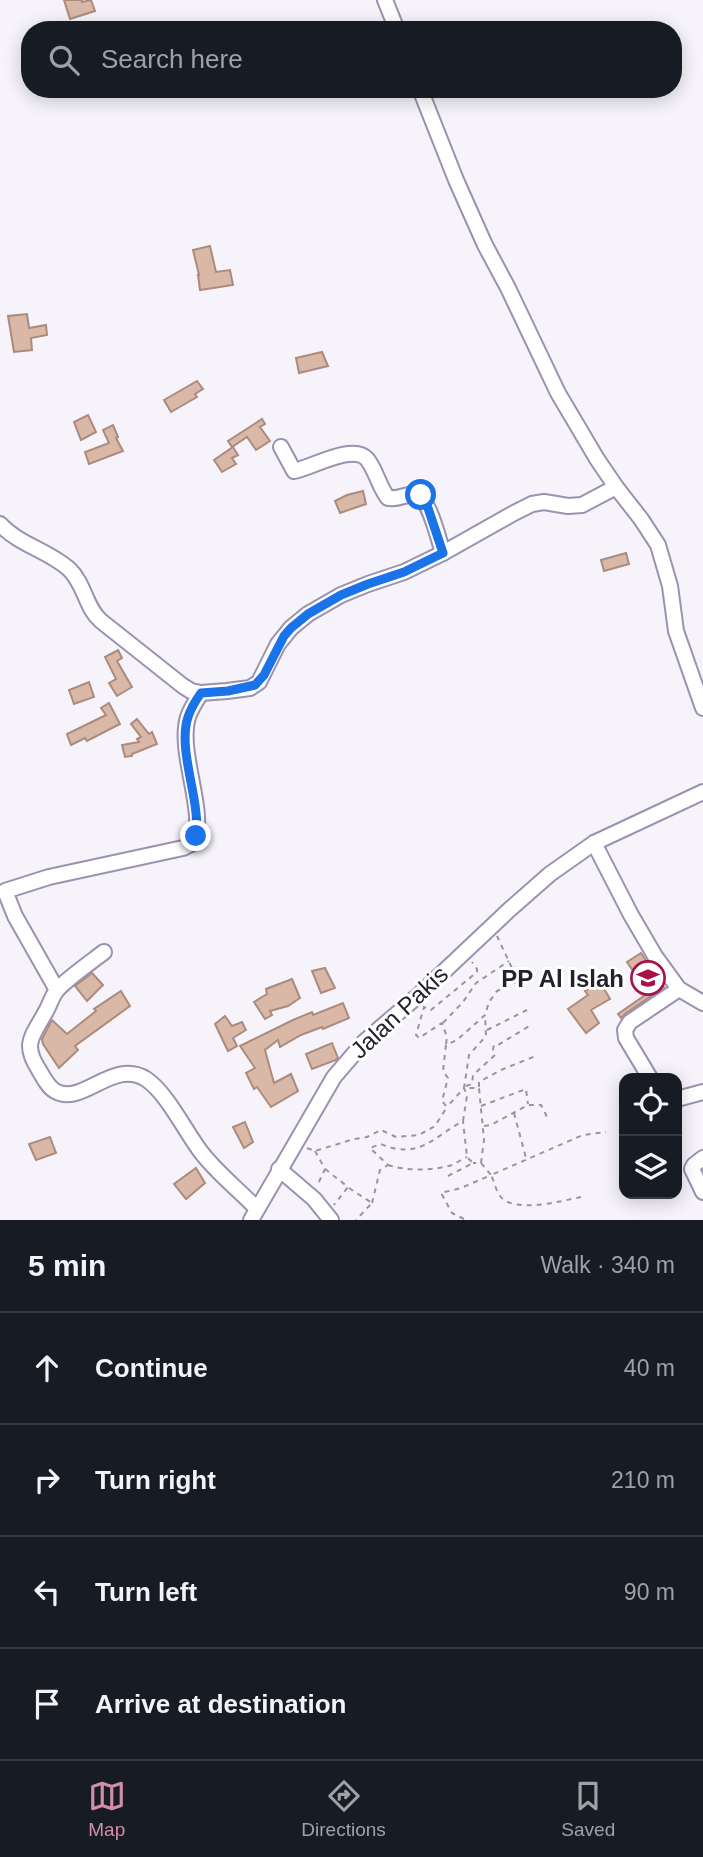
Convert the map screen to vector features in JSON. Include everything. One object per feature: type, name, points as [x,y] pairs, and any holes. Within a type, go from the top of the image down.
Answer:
[{"type":"street","points":[[385,0],[393,21]]},
{"type":"street","points":[[424,98],[485,245],[558,393],[597,459],[658,545],[670,586],[676,631],[703,708]]},
{"type":"street","points":[[281,447],[293,471],[347,453],[362,455],[369,461],[388,498],[417,494],[422,497],[443,553]]},
{"type":"street","points":[[0,524],[15,538],[59,560],[78,580],[96,617],[183,686],[201,693],[255,685],[264,675],[291,628],[308,614],[341,595],[404,572],[532,504],[544,502],[582,505],[616,487]]},
{"type":"street","points":[[57,990],[2,892],[49,877],[183,848],[193,843],[197,828],[187,755],[186,724],[188,715],[201,693]]},
{"type":"street","name":"Jalan Pakis","points":[[254,1214],[334,1077],[364,1042],[550,874],[594,843],[703,792]]},
{"type":"street","points":[[594,843],[655,956],[679,989],[703,1003]]},
{"type":"street","points":[[104,952],[57,990],[31,1036],[29,1045],[32,1059],[49,1085],[57,1092],[68,1094],[120,1074],[145,1078],[160,1092],[203,1156],[254,1214]]},
{"type":"street","points":[[646,1073],[626,1038],[625,1030],[630,1022],[679,989]]},
{"type":"street","points":[[682,1098],[703,1092]]},
{"type":"street","points":[[703,1158],[692,1168],[703,1192]]},
{"type":"street","points":[[279,1169],[311,1196],[329,1217]]},
{"type":"path","points":[[473,1163],[467,1157],[463,1121],[469,1055],[486,1036],[485,1015],[489,1002],[497,991],[518,981],[492,926]]},
{"type":"path","points":[[464,951],[477,972],[431,1010],[424,1007],[416,1035],[419,1038],[442,1023],[463,1002],[476,983],[509,961]]},
{"type":"path","points":[[486,1030],[527,1010]]},
{"type":"path","points":[[446,1045],[457,1040],[485,1015]]},
{"type":"path","points":[[442,1023],[447,1037],[443,1071],[448,1078],[442,1101],[447,1107]]},
{"type":"path","points":[[294,1143],[315,1151],[367,1137],[381,1130],[396,1137],[419,1135],[435,1126],[447,1107],[465,1087],[472,1084],[473,1075],[495,1055],[494,1045],[531,1026]]},
{"type":"path","points":[[538,1055],[501,1070],[479,1083],[484,1140],[481,1163],[491,1175],[500,1196],[512,1205],[534,1205],[581,1198]]},
{"type":"path","points":[[465,1087],[479,1088]]},
{"type":"path","points":[[481,1106],[526,1088],[528,1105]]},
{"type":"path","points":[[483,1126],[491,1125],[528,1105],[541,1105],[547,1117]]},
{"type":"path","points":[[514,1113],[527,1159]]},
{"type":"path","points":[[463,1121],[429,1143],[410,1150],[393,1149],[381,1144],[370,1148],[388,1165],[400,1169],[428,1169],[452,1165],[467,1157]]},
{"type":"path","points":[[464,1219],[452,1213],[441,1193],[461,1188],[583,1135],[606,1132]]},
{"type":"path","points":[[315,1151],[326,1170],[372,1203]]},
{"type":"path","points":[[448,1176],[473,1163],[481,1163]]},
{"type":"path","points":[[356,1220],[372,1203],[380,1170],[388,1165]]},
{"type":"path","points":[[311,1196],[326,1170]]},
{"type":"path","points":[[329,1217],[348,1187]]},
{"type":"building","points":[[64,0],[91,0],[95,11],[70,19]]},
{"type":"building","points":[[210,246],[216,272],[230,270],[233,285],[200,290],[193,250]]},
{"type":"building","points":[[27,314],[29,328],[46,325],[47,335],[31,338],[32,350],[14,352],[8,316]]},
{"type":"building","points":[[322,352],[328,366],[299,373],[296,358]]},
{"type":"building","points":[[197,381],[203,389],[195,394],[197,397],[171,412],[164,400]]},
{"type":"building","points":[[88,415],[96,432],[81,440],[74,422]]},
{"type":"building","points":[[262,419],[265,424],[260,427],[270,441],[256,450],[247,437],[232,447],[228,441]]},
{"type":"building","points":[[113,425],[123,451],[89,464],[85,452],[109,443],[103,430]]},
{"type":"building","points":[[233,447],[238,455],[232,458],[236,464],[222,472],[214,460]]},
{"type":"building","points":[[363,491],[366,504],[340,513],[335,501]]},
{"type":"building","points":[[626,553],[629,564],[604,571],[601,560]]},
{"type":"building","points":[[118,650],[122,658],[117,661],[132,687],[117,696],[109,683],[116,679],[105,657]]},
{"type":"building","points":[[89,682],[94,697],[74,704],[69,690]]},
{"type":"building","points":[[109,703],[120,724],[87,741],[85,738],[71,745],[67,734],[106,715],[101,708]]},
{"type":"building","points":[[137,719],[149,734],[152,732],[157,744],[125,757],[122,745],[139,742],[137,739],[141,737],[131,724]]},
{"type":"building","name":"PP Al Islah","points":[[641,953],[664,987],[621,1018],[618,1014],[648,993],[627,962]]},
{"type":"building","points":[[325,968],[335,988],[321,993],[312,971]]},
{"type":"building","points":[[92,973],[103,985],[87,1001],[75,986]]},
{"type":"building","points":[[292,979],[300,998],[288,1006],[270,1011],[272,1015],[265,1019],[254,1002],[267,994],[266,989]]},
{"type":"building","points":[[600,982],[610,999],[591,1010],[599,1023],[586,1033],[568,1009],[588,995],[585,991]]},
{"type":"building","points":[[121,991],[130,1006],[75,1046],[78,1050],[59,1068],[42,1039],[52,1020],[67,1034],[96,1011],[94,1009]]},
{"type":"building","points":[[343,1003],[349,1018],[301,1035],[280,1047],[278,1040],[265,1050],[274,1083],[291,1074],[298,1091],[271,1107],[257,1087],[254,1089],[246,1073],[255,1068],[240,1046],[312,1012],[313,1015]]},
{"type":"building","points":[[225,1016],[232,1026],[242,1022],[246,1030],[233,1038],[237,1046],[228,1051],[215,1024]]},
{"type":"building","points":[[332,1043],[338,1058],[312,1069],[306,1054]]},
{"type":"building","points":[[245,1122],[253,1142],[244,1148],[233,1127]]},
{"type":"building","points":[[50,1137],[56,1153],[36,1160],[29,1144]]},
{"type":"building","points":[[196,1168],[205,1183],[186,1199],[174,1184]]},
{"type":"place","name":"PP Al Islah","points":[[648,978]]},
{"type":"route","points":[[196,836],[196,809],[187,755],[186,724],[188,715],[201,693],[244,689],[257,684],[278,644],[291,628],[308,614],[341,595],[404,572],[443,553],[421,495]]}]
